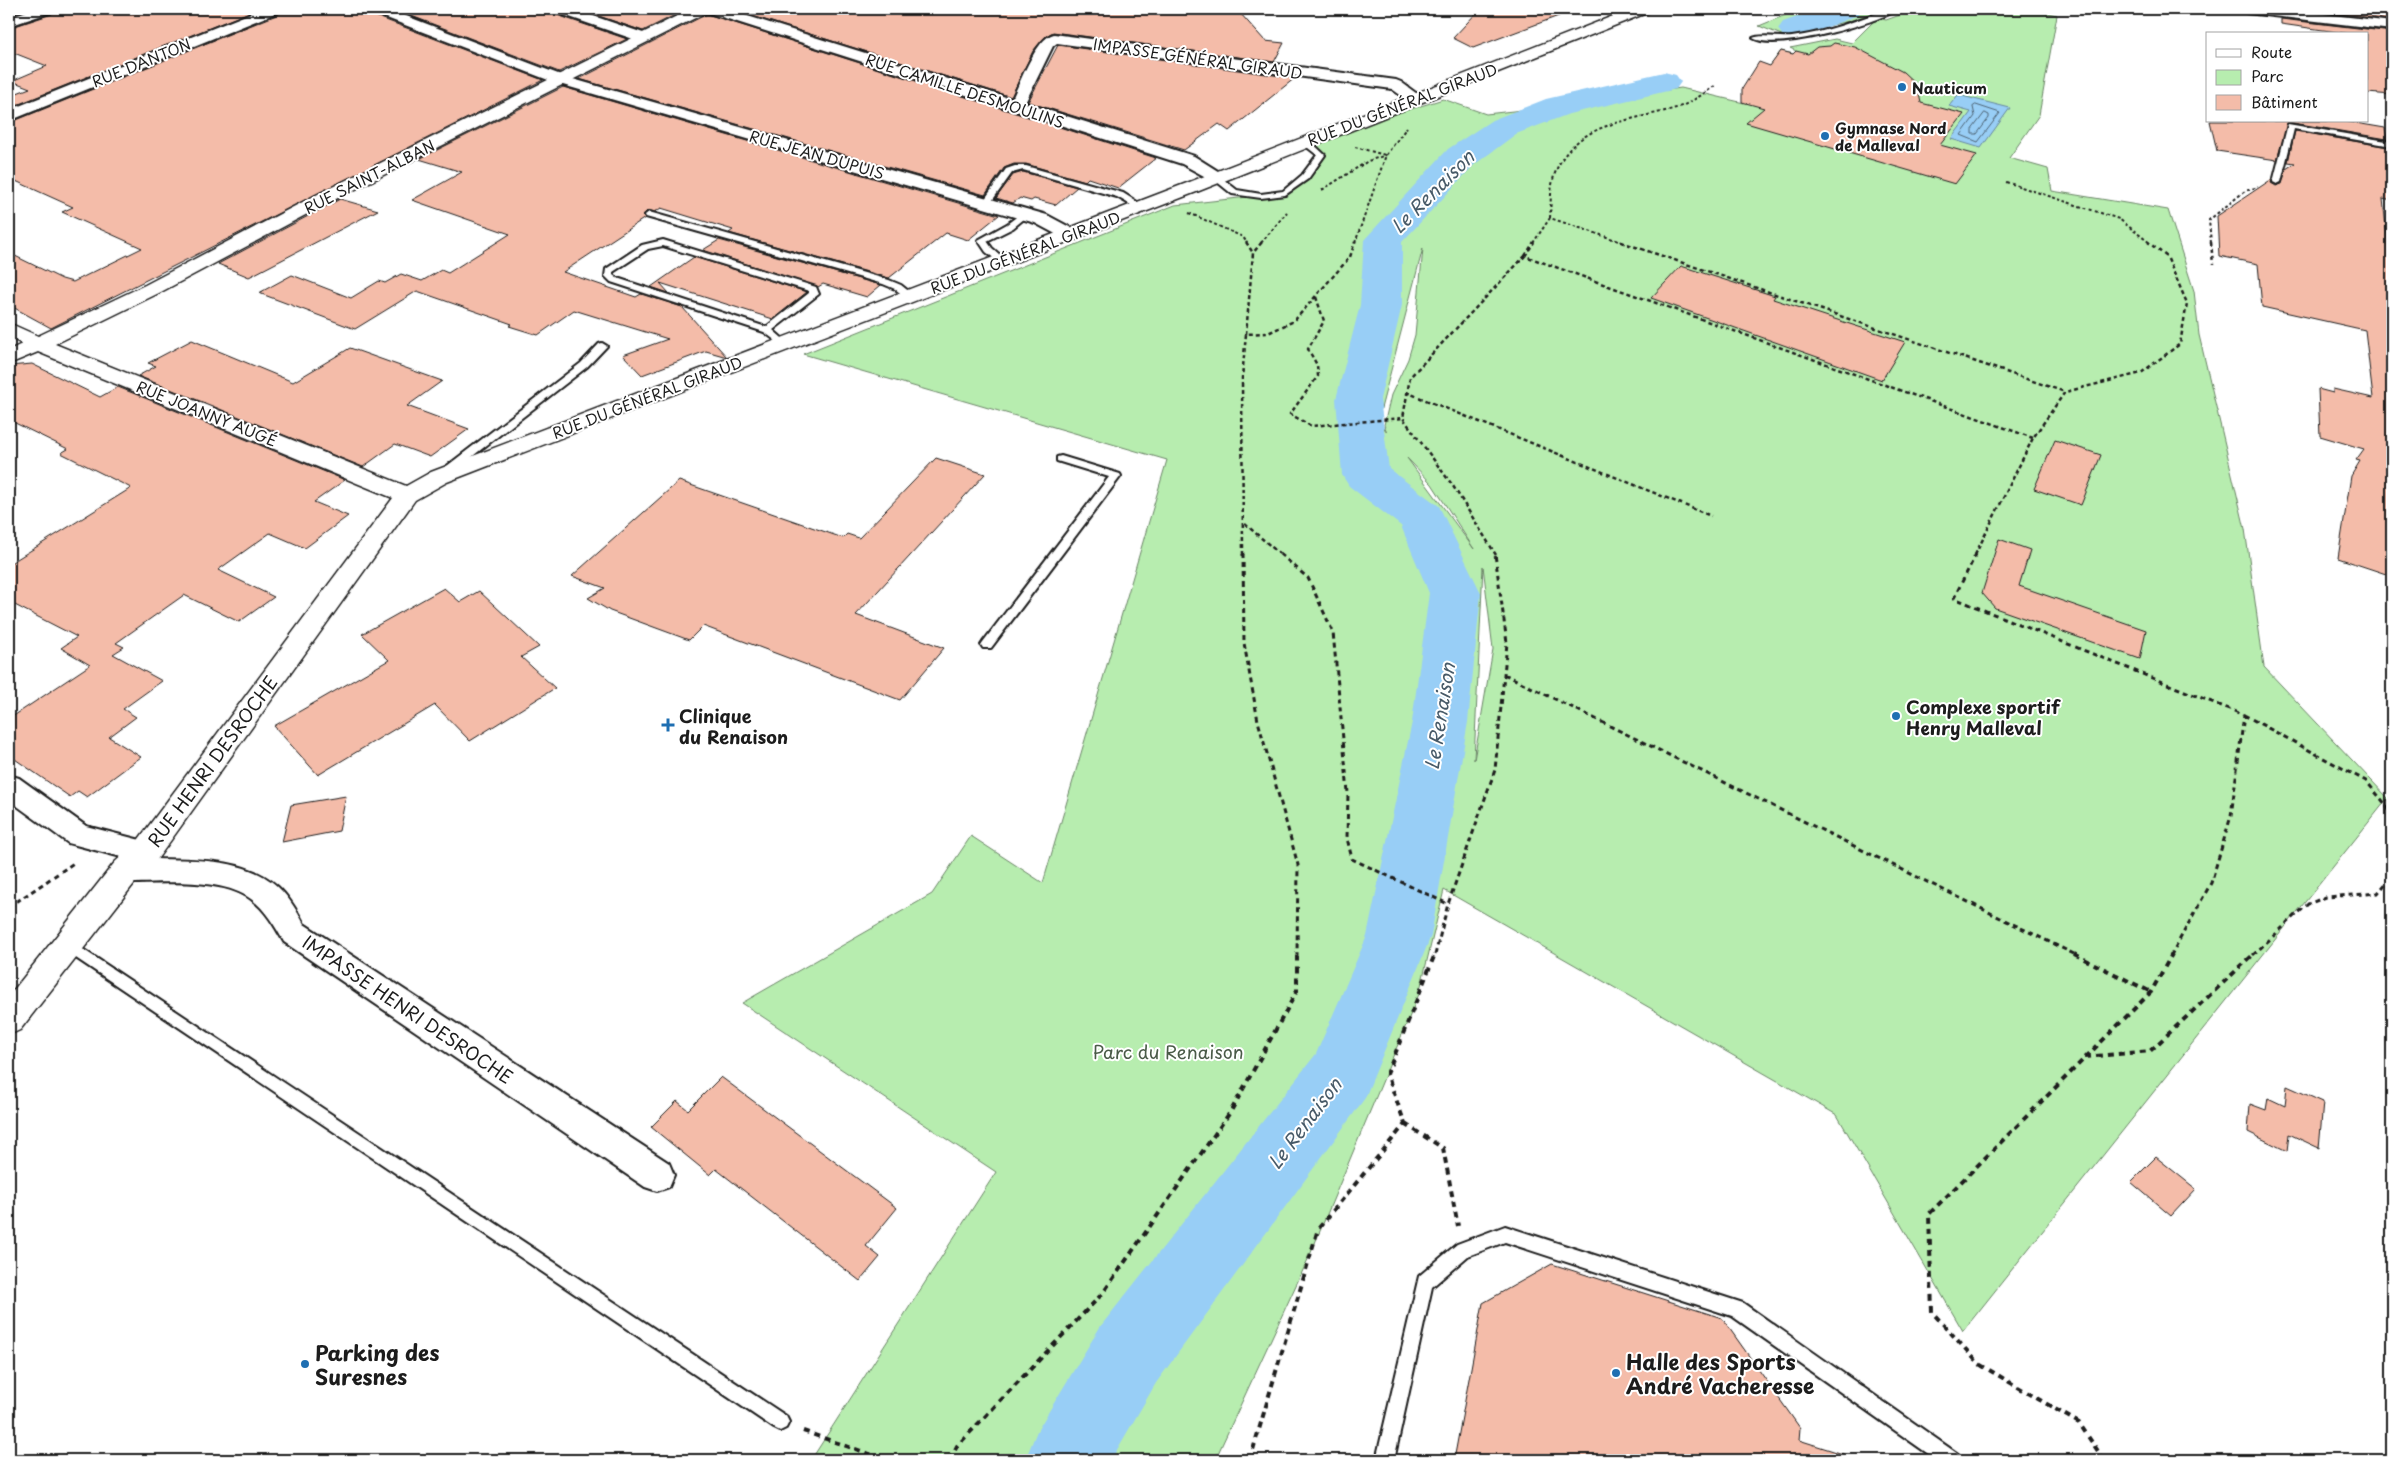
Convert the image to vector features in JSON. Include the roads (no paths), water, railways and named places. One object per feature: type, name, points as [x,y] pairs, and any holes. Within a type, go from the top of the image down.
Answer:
[{"type":"street","points":[[9,22],[46,9]]},
{"type":"street","name":"RUE DANTON","points":[[9,116],[273,9]]},
{"type":"street","name":"RUE JEAN DUPUIS","points":[[376,9],[561,80],[1026,214],[1050,222],[1071,235]]},
{"type":"street","points":[[560,9],[644,38]]},
{"type":"street","name":"RUE SAINT-ALBAN","points":[[9,358],[152,289],[322,200],[702,9]]},
{"type":"street","name":"RUE CAMILLE DESMOULINS","points":[[711,9],[1188,160],[1215,177]]},
{"type":"street","name":"RUE DU GÉNÉRAL GIRAUD","points":[[407,495],[439,477],[1071,235],[1644,9]]},
{"type":"street","points":[[2248,9],[2392,26]]},
{"type":"street","name":"IMPASSE GÉNÉRAL GIRAUD","points":[[1016,106],[1046,44],[1054,38],[1396,85],[1416,99]]},
{"type":"street","name":"RUE JOANNY AUGÉ","points":[[9,328],[37,344],[407,495]]},
{"type":"street","name":"RUE HENRI DESROCHE","points":[[9,1020],[136,861],[407,495]]},
{"type":"street","name":"IMPASSE HENRI DESROCHE","points":[[9,786],[78,835],[104,842],[136,861],[217,874],[255,886],[282,912],[294,932],[657,1175]]},
{"type":"lane","points":[[1757,38],[1773,42],[1818,34],[1895,9]]},
{"type":"lane","points":[[2277,182],[2291,126],[2392,144]]},
{"type":"lane","points":[[1215,177],[1235,192],[1261,196],[1285,194],[1304,176],[1321,154],[1306,142]]},
{"type":"lane","points":[[986,203],[1009,171],[1014,168],[1023,168],[1120,195],[1141,207]]},
{"type":"lane","points":[[1003,261],[989,250],[982,240],[1010,226],[1026,214]]},
{"type":"lane","points":[[650,215],[886,282],[898,287],[911,297]]},
{"type":"lane","points":[[767,330],[810,298],[814,294],[813,289],[663,243],[644,247],[609,271],[609,276],[614,280],[767,330],[784,344]]},
{"type":"lane","points":[[439,477],[584,365],[602,346]]},
{"type":"lane","points":[[987,645],[1116,476],[1061,459]]},
{"type":"lane","points":[[69,946],[780,1422]]},
{"type":"lane","points":[[1385,1460],[1425,1282],[1463,1250],[1505,1234],[1737,1309],[1952,1460]]},
{"type":"water","points":[[1958,95],[2010,108],[1981,148],[1951,139],[1971,112],[1949,106]]},
{"type":"waterway","name":"Le Renaison","points":[[1794,29],[1847,9]]},
{"type":"waterway","name":"Le Renaison","points":[[1066,1460],[1128,1355],[1341,1076],[1399,936],[1440,722],[1455,593],[1422,517],[1366,475],[1358,399],[1381,305],[1383,240],[1461,157],[1504,127],[1558,106],[1664,82]]},
{"type":"place","name":"Nauticum","points":[[1902,87]]},
{"type":"place","name":"Gymnase Nord de Malleval","points":[[1825,136]]},
{"type":"place","name":"Complexe sportif Henry Malleval","points":[[1896,716]]},
{"type":"place","name":"Clinique du Renaison","points":[[668,725]]},
{"type":"place","name":"Parking des Suresnes","points":[[305,1364]]},
{"type":"place","name":"Halle des Sports André Vacheresse","points":[[1616,1373]]},
{"type":"park label","name":"Parc du Renaison","points":[[1168,1051]]}]
